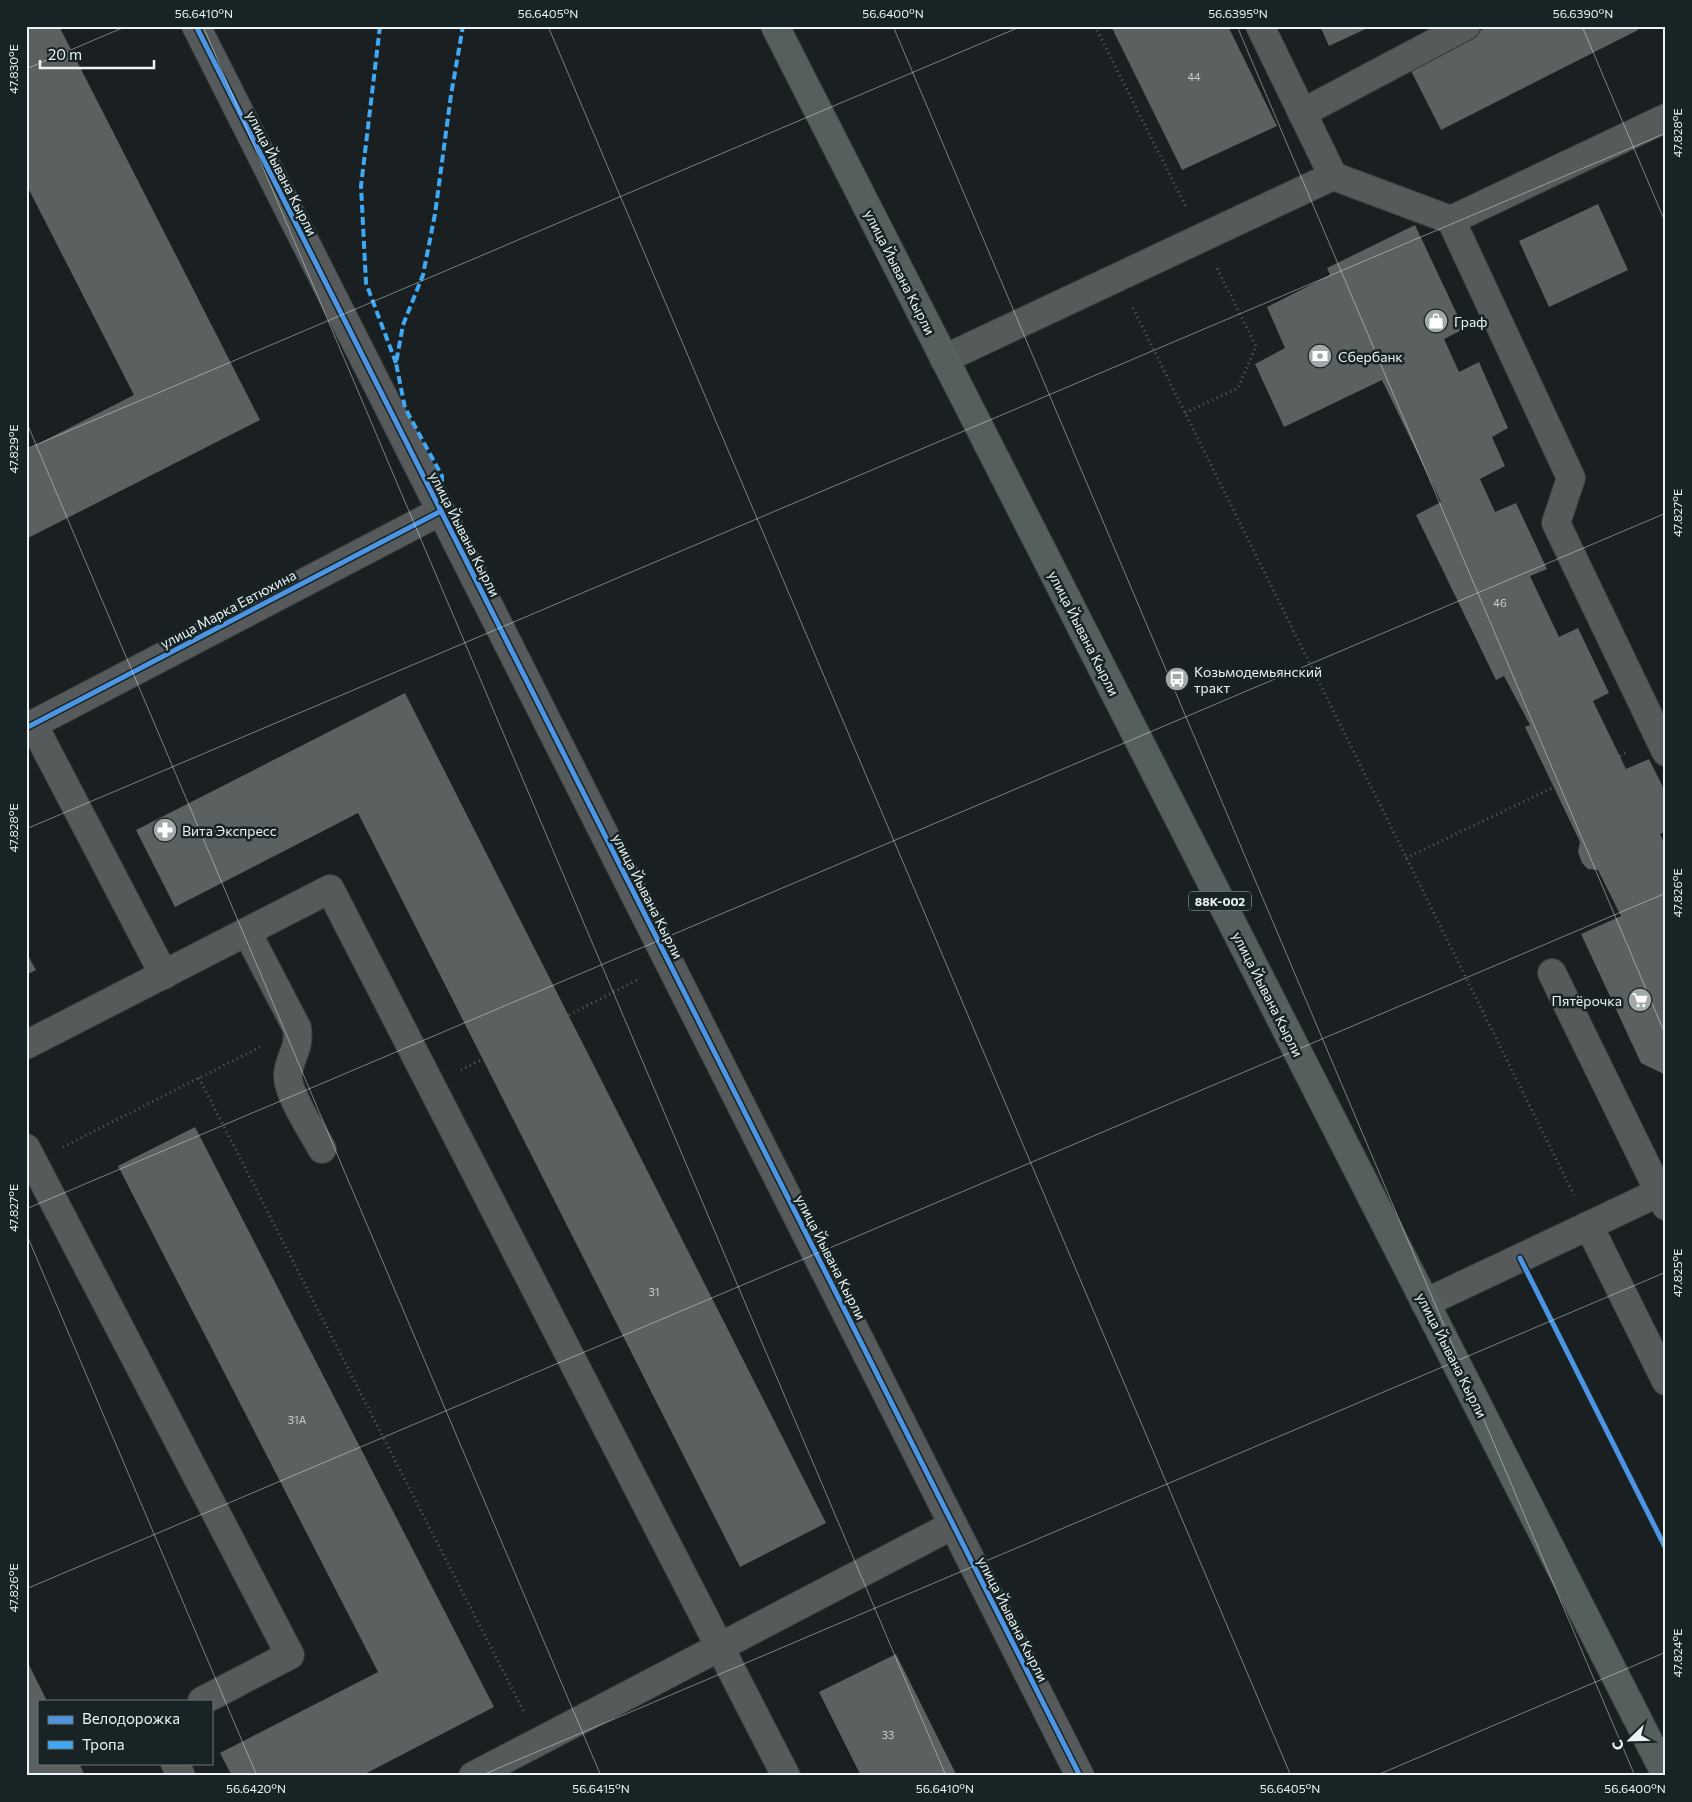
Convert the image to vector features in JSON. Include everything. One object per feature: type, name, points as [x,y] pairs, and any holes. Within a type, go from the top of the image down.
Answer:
[{"type":"main road","name":"улица Йывана Кырли","points":[[775,26],[1666,1775]]},
{"type":"street","name":"улица Йывана Кырли","points":[[196,26],[1080,1776]]},
{"type":"street","points":[[1260,26],[1334,176],[1451,220],[1571,478],[1556,523],[1666,752]]},
{"type":"street","points":[[1302,113],[1466,26]]},
{"type":"street","points":[[1451,220],[1666,118]]},
{"type":"street","points":[[944,359],[1334,176]]},
{"type":"street","name":"улица Марка Евтюхина","points":[[30,726],[441,511]]},
{"type":"street","points":[[30,726],[164,975]]},
{"type":"street","points":[[26,1046],[330,889],[786,1776]]},
{"type":"street","points":[[247,932],[297,1028],[298,1040],[290,1063],[289,1088],[322,1150]]},
{"type":"street","points":[[1425,1303],[1589,1226],[1664,1196],[1552,973]]},
{"type":"street","points":[[30,1155],[290,1655],[204,1700]]},
{"type":"street","points":[[1589,1226],[1666,1381]]},
{"type":"street","points":[[473,1776],[953,1525]]},
{"type":"street","points":[[175,1764],[181,1776]]},
{"type":"path","points":[[1118,278],[1589,1226]]},
{"type":"path","points":[[1406,858],[1554,787]]},
{"type":"path","points":[[568,1015],[669,964]]},
{"type":"path","points":[[30,1155],[199,1078],[297,1028]]},
{"type":"path","points":[[199,1078],[539,1741]]},
{"type":"path","points":[[1520,1258],[1666,1549]]},
{"type":"building","points":[[26,26],[59,26],[260,420],[26,539],[26,450],[134,395],[26,184]]},
{"type":"building","points":[[1111,26],[1228,26],[1277,126],[1182,170]]},
{"type":"building","points":[[1320,26],[1372,26],[1329,46]]},
{"type":"building","points":[[1489,26],[1636,26],[1638,30],[1441,130],[1409,67]]},
{"type":"building","points":[[1598,204],[1628,270],[1549,307],[1519,241]]},
{"type":"building","points":[[1415,225],[1464,329],[1444,339],[1459,372],[1479,362],[1508,428],[1492,437],[1505,466],[1480,479],[1495,512],[1516,503],[1547,569],[1530,576],[1559,637],[1578,628],[1609,693],[1593,701],[1626,769],[1649,759],[1666,793],[1666,831],[1660,834],[1666,847],[1666,1075],[1641,1063],[1581,934],[1621,916],[1598,870],[1588,869],[1582,863],[1578,852],[1580,842],[1525,727],[1530,725],[1504,676],[1496,680],[1416,515],[1441,502],[1382,380],[1284,427],[1255,364],[1285,348],[1267,307],[1330,275],[1327,268]]},
{"type":"building","points":[[405,693],[826,1523],[740,1567],[358,813],[175,907],[136,830]]},
{"type":"building","points":[[26,952],[36,970],[26,975]]},
{"type":"building","points":[[195,1127],[494,1707],[361,1776],[232,1776],[220,1753],[378,1672],[118,1166]]},
{"type":"building","points":[[896,1654],[957,1776],[861,1776],[819,1692]]},
{"type":"building","points":[[26,1659],[46,1700],[38,1700],[38,1764],[79,1764],[85,1776],[26,1776]]},
{"type":"marked path","points":[[380,26],[361,186],[366,283],[396,363]]},
{"type":"marked path","points":[[441,506],[442,476],[405,408],[396,363],[403,325],[423,275],[435,214],[451,95],[463,26]]},
{"type":"cycle path","points":[[196,26],[1080,1776]]},
{"type":"cycle path","points":[[26,728],[441,511]]},
{"type":"cycle path","points":[[1520,1258],[1666,1549]]},
{"type":"place","name":"Граф","points":[[1436,321]]},
{"type":"place","name":"Сбербанк","points":[[1320,356]]},
{"type":"place","name":"Козьмодемьянский тракт","points":[[1177,679]]},
{"type":"place","name":"Вита Экспресс","points":[[165,830]]},
{"type":"place","name":"Пятёрочка","points":[[1640,1000]]}]
